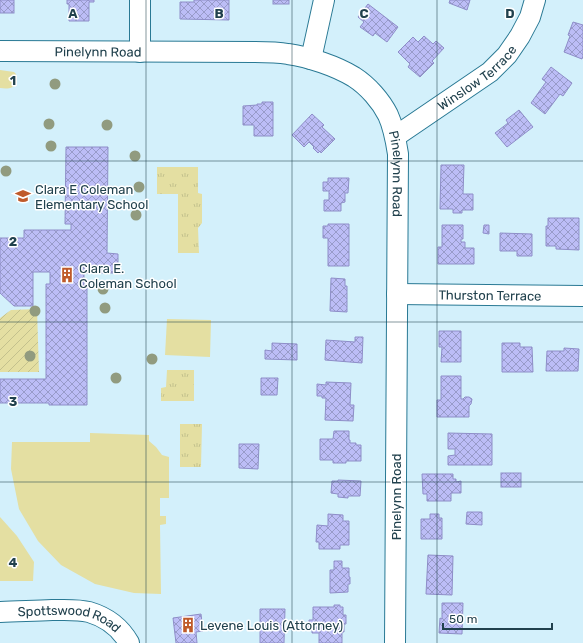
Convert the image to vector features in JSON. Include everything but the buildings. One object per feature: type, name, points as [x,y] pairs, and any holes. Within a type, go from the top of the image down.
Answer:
[{"type":"street","points":[[140,0],[140,52]]},
{"type":"street","points":[[311,59],[324,0]]},
{"type":"street","name":"Winslow Terrace","points":[[396,136],[490,72],[507,55],[520,36],[530,17],[535,0]]},
{"type":"street","name":"Pinelynn Road","points":[[0,50],[255,52],[288,54],[311,59],[334,67],[354,77],[368,87],[379,100],[388,115],[396,136],[398,154],[395,643]]},
{"type":"street","name":"Thurston Terrace","points":[[397,294],[583,296]]},
{"type":"street","name":"Spottswood Road","points":[[0,612],[68,610],[88,612],[105,619],[116,626],[126,637],[129,643]]},
{"type":"green space","points":[[0,70],[14,72],[16,74],[17,82],[14,86],[0,88]]},
{"type":"green space","points":[[157,167],[198,167],[198,193],[202,194],[202,223],[198,228],[199,253],[178,253],[178,194],[157,194]]},
{"type":"green space","points":[[37,309],[39,372],[0,372],[0,318],[11,310]]},
{"type":"green space","points":[[167,319],[211,320],[210,357],[165,355]]},
{"type":"green space","points":[[167,370],[194,370],[194,401],[161,401],[161,388],[166,387]]},
{"type":"green space","points":[[180,424],[202,424],[201,467],[180,467]]},
{"type":"green space","points":[[90,433],[149,435],[149,441],[162,455],[169,457],[169,498],[160,498],[160,516],[166,516],[166,524],[160,525],[161,594],[134,593],[95,584],[61,565],[38,541],[19,509],[11,469],[12,442],[90,442]]},
{"type":"green space","points":[[0,517],[17,536],[34,562],[33,581],[0,581]]},
{"type":"place","name":"Clara E Coleman Elementary School","points":[[23,196]]},
{"type":"place","name":"Clara E. Coleman School","points":[[67,275]]},
{"type":"place","name":"Levene Louis (Attorney)","points":[[188,625]]}]
